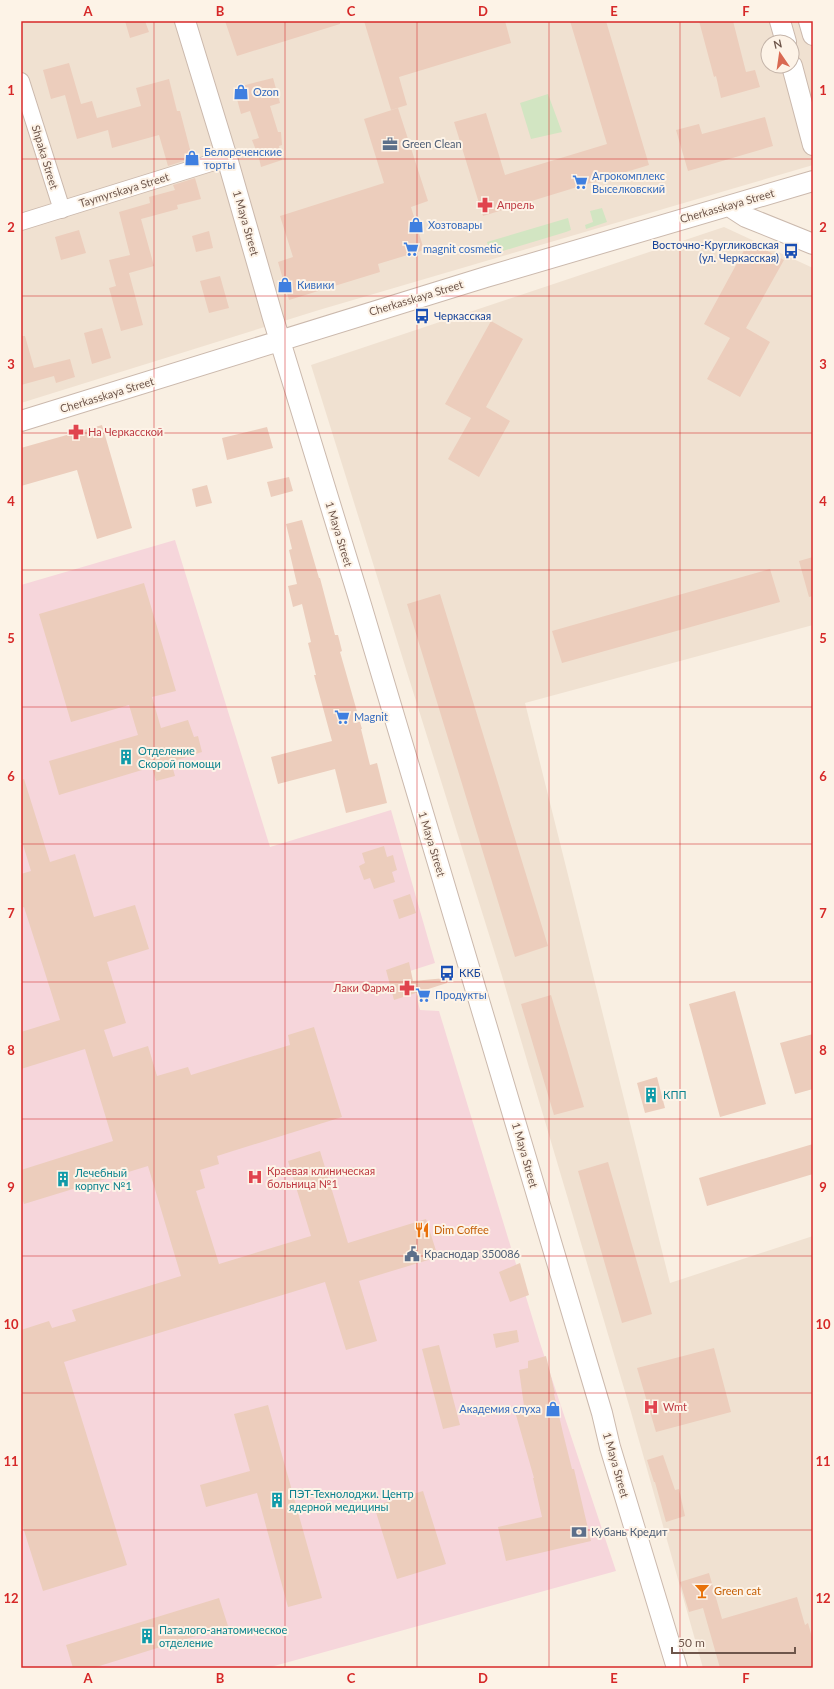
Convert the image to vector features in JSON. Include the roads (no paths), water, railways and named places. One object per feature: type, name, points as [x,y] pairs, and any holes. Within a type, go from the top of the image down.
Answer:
[{"type":"street","name":"1 Maya Street","points":[[185,21],[227,158],[279,340],[361,605],[467,959],[602,1413],[610,1447],[677,1668]]},
{"type":"street","points":[[780,21],[784,34]]},
{"type":"street","points":[[809,21],[813,35]]},
{"type":"street","points":[[794,74],[813,145]]},
{"type":"street","name":"Shpaka Street","points":[[21,81],[62,210]]},
{"type":"street","name":"Taymyrskaya Street","points":[[21,222],[227,158]]},
{"type":"street","name":"Cherkasskaya Street","points":[[21,421],[486,277],[813,181]]},
{"type":"street","points":[[729,206],[746,217],[813,244]]},
{"type":"place","name":"Ozon","points":[[241,92]]},
{"type":"place","name":"Green Clean","points":[[390,144]]},
{"type":"place","name":"Белореченские торты","points":[[192,158]]},
{"type":"place","name":"Агрокомплекс Выселковский","points":[[580,182]]},
{"type":"place","name":"Апрель","points":[[485,205]]},
{"type":"place","name":"Хозтовары","points":[[416,225]]},
{"type":"place","name":"magnit cosmetic","points":[[411,249]]},
{"type":"place","name":"Восточно-Кругликовская (ул. Черкасская)","points":[[791,251]]},
{"type":"place","name":"Кивики","points":[[285,285]]},
{"type":"place","name":"Черкасская","points":[[422,316]]},
{"type":"place","name":"На Черкасской","points":[[76,432]]},
{"type":"place","name":"Magnit","points":[[342,717]]},
{"type":"place","name":"Отделение Скорой помощи","points":[[126,757]]},
{"type":"place","name":"ККБ","points":[[447,973]]},
{"type":"place","name":"Лаки Фарма","points":[[407,988]]},
{"type":"place","name":"Продукты","points":[[423,995]]},
{"type":"place","name":"КПП","points":[[651,1095]]},
{"type":"place","name":"Краевая клиническая больница №1","points":[[255,1177]]},
{"type":"place","name":"Лечебный корпус №1","points":[[63,1179]]},
{"type":"place","name":"Dim Coffee","points":[[422,1230]]},
{"type":"place","name":"Краснодар 350086","points":[[412,1254]]},
{"type":"place","name":"Wmt","points":[[651,1407]]},
{"type":"place","name":"Академия слуха","points":[[553,1409]]},
{"type":"place","name":"ПЭТ-Технолоджи. Центр ядерной медицины","points":[[277,1500]]},
{"type":"place","name":"Кубань Кредит","points":[[579,1532]]},
{"type":"place","name":"Green cat","points":[[702,1591]]},
{"type":"place","name":"Паталого-анатомическое отделение","points":[[147,1636]]}]
